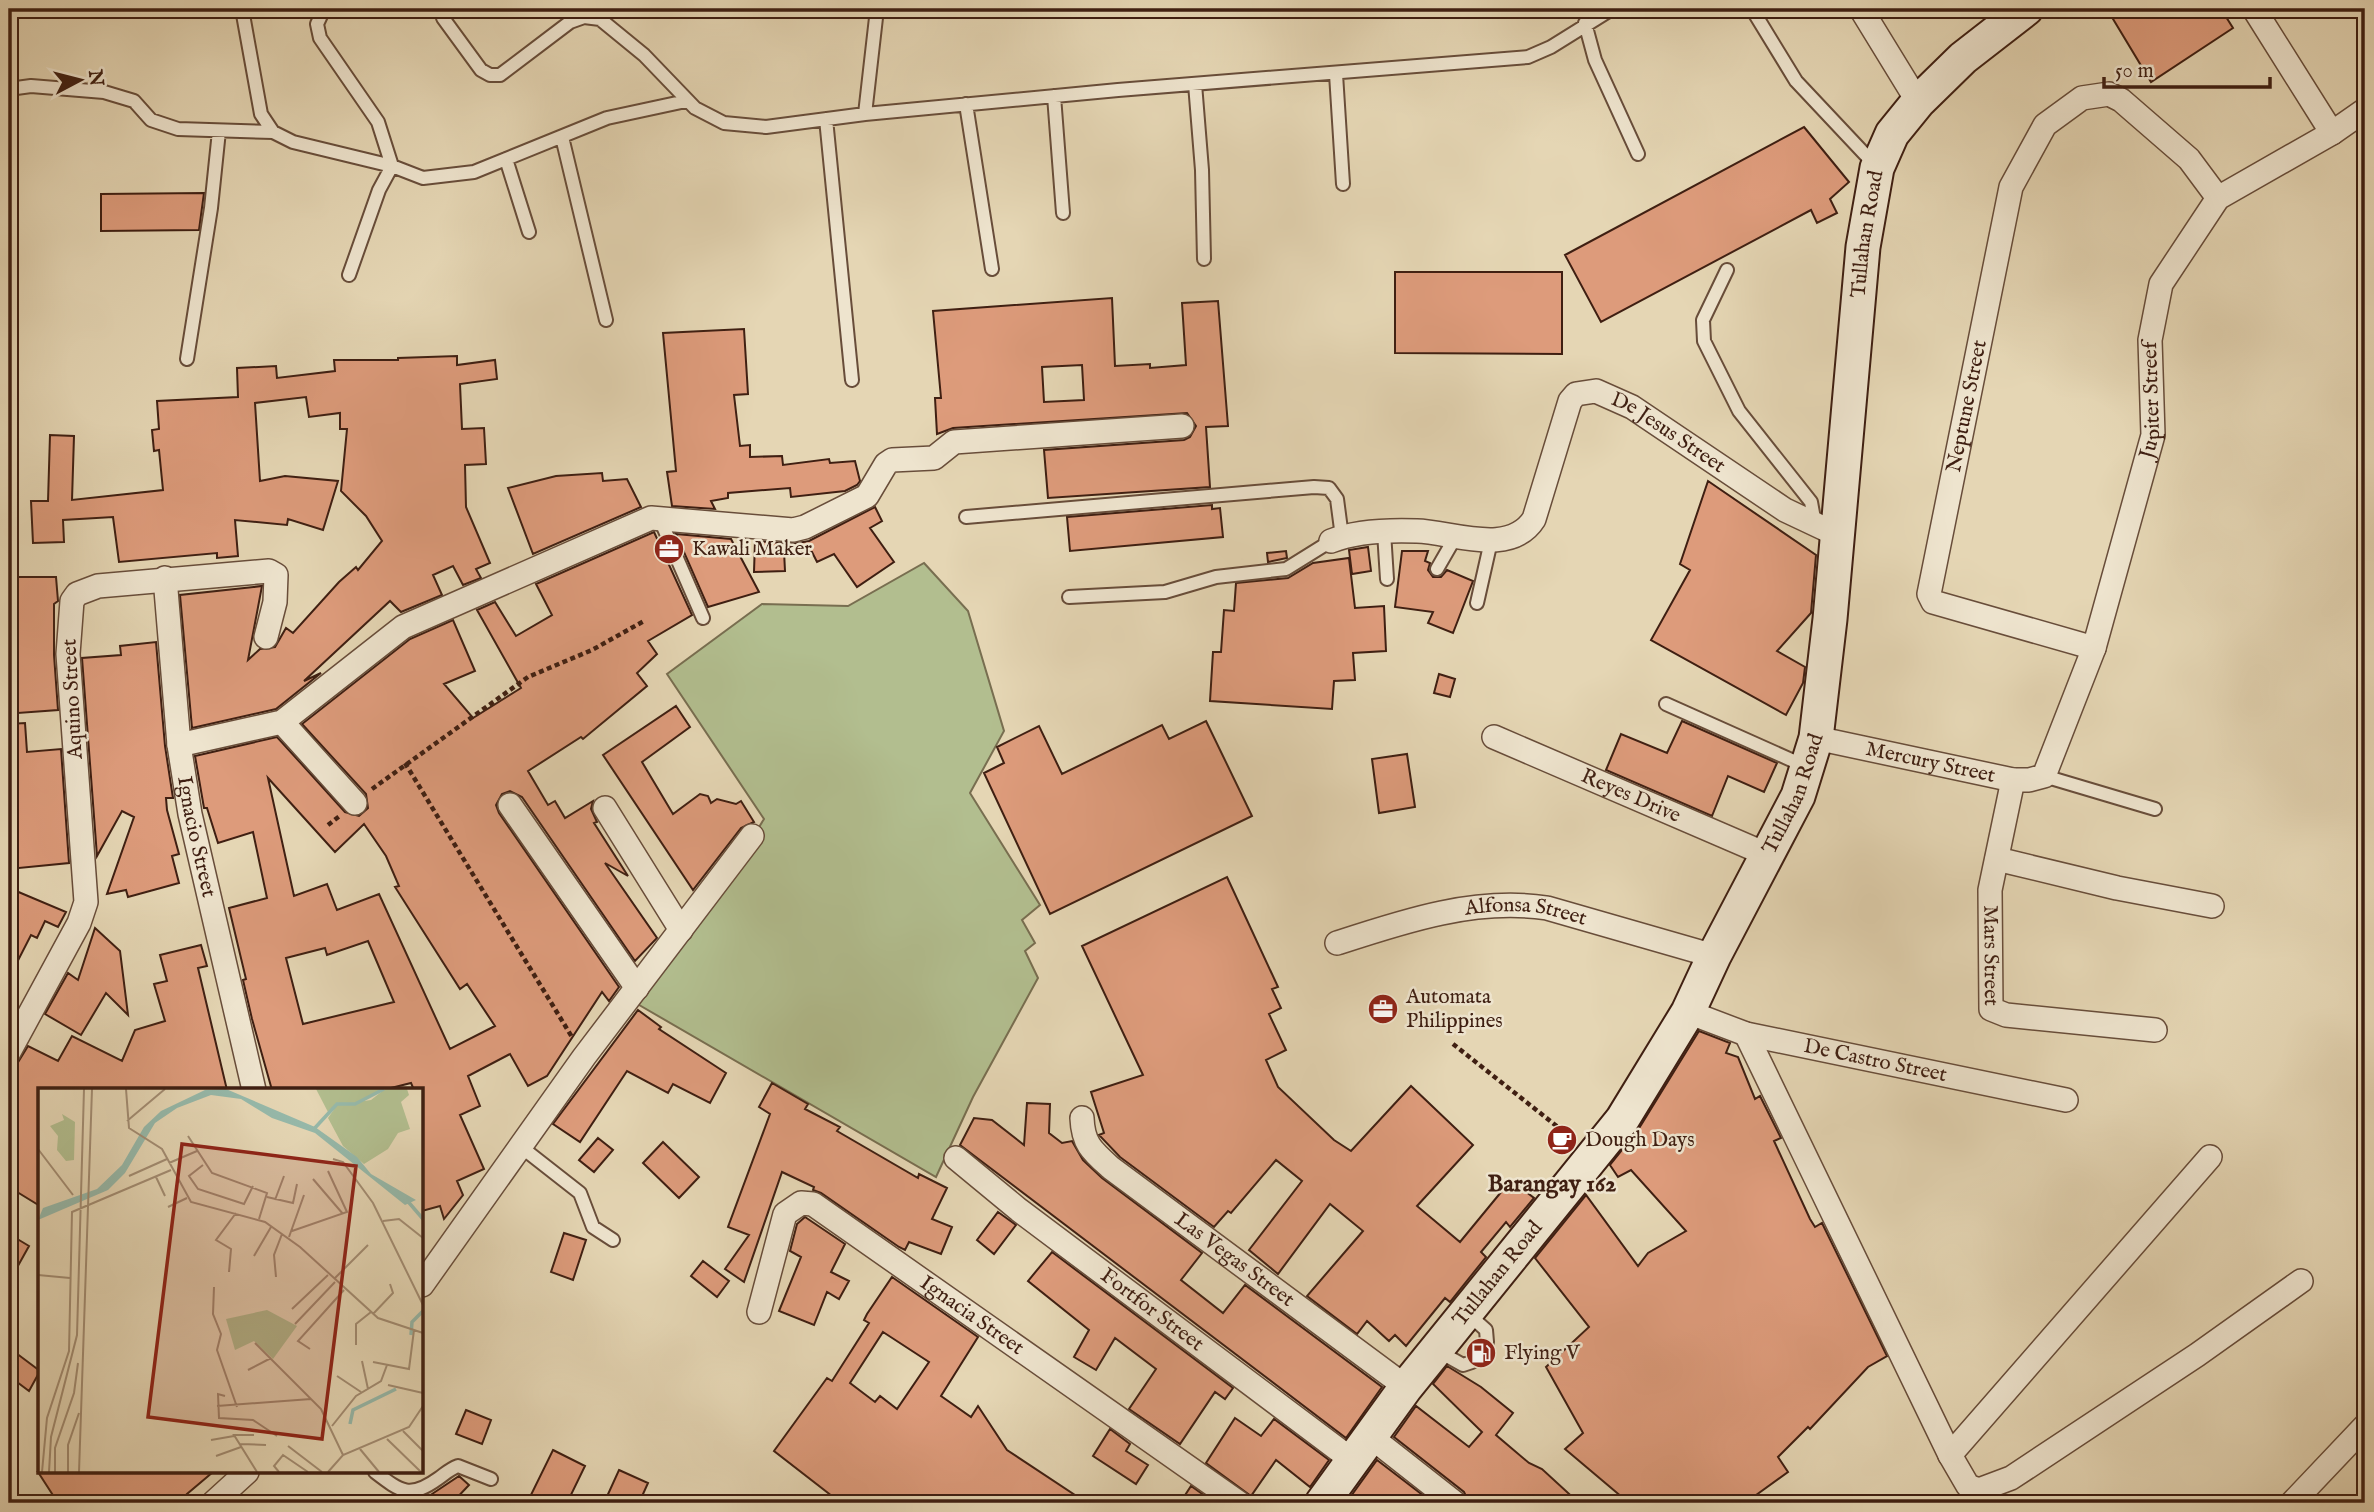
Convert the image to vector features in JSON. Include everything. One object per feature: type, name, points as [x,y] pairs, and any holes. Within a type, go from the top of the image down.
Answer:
[{"type":"main road","name":"Tullahan Road","points":[[1322,1503],[1406,1387],[1622,1120],[1688,1012],[1714,956],[1798,796],[1811,752],[1826,529],[1869,199],[1877,168],[1892,134],[1918,102],[1963,58],[2026,9]]},
{"type":"street","points":[[1861,9],[1918,102]]},
{"type":"street","points":[[2254,9],[2332,133]]},
{"type":"street","name":"Neptune Street","points":[[2094,648],[1933,602],[1929,594],[2011,187],[2045,125],[2082,98],[2109,94],[2121,100],[2189,159],[2218,198]]},
{"type":"street","name":"Jupiter Streef","points":[[2044,776],[2094,648],[2153,435],[2150,340],[2161,284],[2218,198],[2364,112]]},
{"type":"street","name":"De Jesus Street","points":[[1336,539],[1417,531],[1491,541],[1528,528],[1534,519],[1570,401],[1576,394],[1587,391],[1596,391],[1632,407],[1785,510],[1826,529]]},
{"type":"street","points":[[179,745],[282,722],[403,627],[659,516],[793,530],[805,527],[867,496],[886,464],[892,460],[934,458],[950,444],[1182,426]]},
{"type":"street","name":"Aquino Street","points":[[9,1052],[79,923],[86,902],[68,654],[72,601],[77,594],[98,586],[165,578],[269,571],[276,575],[277,585],[266,637]]},
{"type":"street","name":"Ignacio Street","points":[[165,578],[179,745],[190,814],[254,1088]]},
{"type":"street","points":[[282,722],[355,803]]},
{"type":"street","name":"Reyes Drive","points":[[1494,737],[1768,855]]},
{"type":"street","name":"Mercury Street","points":[[1811,752],[2013,780],[2044,776]]},
{"type":"street","name":"Mars Street","points":[[2013,780],[1990,890],[1991,1009],[1994,1012],[2155,1030]]},
{"type":"street","points":[[510,805],[637,988]]},
{"type":"street","points":[[605,808],[681,930]]},
{"type":"street","points":[[424,1282],[584,1056],[752,836]]},
{"type":"street","points":[[1997,859],[2117,888],[2212,906]]},
{"type":"street","name":"Alfonsa Street","points":[[1336,943],[1453,911],[1489,904],[1523,904],[1547,908],[1714,956]]},
{"type":"street","name":"De Castro Street","points":[[1688,1012],[1746,1034],[2066,1100]]},
{"type":"street","points":[[1746,1034],[1950,1455],[1968,1486],[1979,1490],[2011,1478],[2197,1355],[2301,1281]]},
{"type":"street","name":"Las Vegas Street","points":[[1082,1118],[1083,1136],[1093,1152],[1111,1168],[1406,1387]]},
{"type":"street","points":[[1950,1455],[2210,1157]]},
{"type":"street","name":"Fortfor Street","points":[[956,1158],[1019,1210],[1362,1448],[1455,1503]]},
{"type":"street","name":"Ignacia Street","points":[[758,1312],[785,1214],[802,1203],[813,1204],[1239,1503]]},
{"type":"street","points":[[2292,1503],[2365,1426]]},
{"type":"street","points":[[213,1503],[245,1474]]},
{"type":"lane","points":[[242,9],[261,114],[273,132]]},
{"type":"lane","points":[[324,9],[317,24],[320,38],[378,122],[392,166],[379,190],[349,275]]},
{"type":"lane","points":[[865,114],[877,9]]},
{"type":"lane","points":[[443,19],[481,70],[490,75],[500,75],[570,22],[584,18],[600,19],[644,55],[686,101],[724,123],[766,127],[966,104],[1528,57],[1551,47],[1612,9]]},
{"type":"lane","points":[[1752,9],[1796,81],[1877,168]]},
{"type":"lane","points":[[1586,23],[1595,60],[1637,154]]},
{"type":"lane","points":[[1336,74],[1343,184]]},
{"type":"lane","points":[[1195,84],[1202,170],[1204,259]]},
{"type":"lane","points":[[9,89],[31,86],[104,92],[134,101],[151,120],[178,129],[273,132],[293,142],[392,166],[423,177],[450,177],[474,172],[607,118],[686,101]]},
{"type":"lane","points":[[1054,96],[1063,213]]},
{"type":"lane","points":[[966,104],[992,270]]},
{"type":"lane","points":[[827,119],[852,380]]},
{"type":"lane","points":[[187,359],[211,208],[219,131]]},
{"type":"lane","points":[[562,137],[606,320]]},
{"type":"lane","points":[[506,159],[528,232]]},
{"type":"lane","points":[[1727,271],[1703,320],[1704,341],[1739,411],[1811,502],[1826,529]]},
{"type":"lane","points":[[966,517],[1314,487],[1329,488],[1337,499],[1336,539],[1286,569],[1216,577],[1165,592],[1069,597]]},
{"type":"lane","points":[[659,516],[703,618]]},
{"type":"lane","points":[[1384,533],[1387,579]]},
{"type":"lane","points":[[1437,569],[1455,536]]},
{"type":"lane","points":[[1477,603],[1491,541]]},
{"type":"lane","points":[[1666,704],[1811,752]]},
{"type":"lane","points":[[2044,776],[2155,809]]},
{"type":"lane","points":[[520,1146],[580,1193],[593,1227],[613,1240]]},
{"type":"lane","points":[[1466,1312],[1486,1330],[1488,1342]]},
{"type":"lane","points":[[1436,1350],[1462,1366],[1472,1362]]},
{"type":"lane","points":[[378,1474],[400,1491],[408,1492],[419,1490],[458,1466],[491,1479]]},
{"type":"path","points":[[328,825],[405,763],[528,677],[592,650],[644,621]]},
{"type":"path","points":[[405,763],[584,1056]]},
{"type":"path","points":[[1453,1044],[1593,1155]]},
{"type":"green space","points":[[924,563],[968,611],[1004,731],[970,793],[1040,905],[1022,920],[1035,943],[1025,951],[1038,978],[973,1097],[936,1177],[634,1002],[736,864],[764,819],[667,674],[762,604],[848,606]]},
{"type":"building","points":[[2107,9],[2221,9],[2233,28],[2151,82]]},
{"type":"building","points":[[1804,127],[1849,182],[1830,199],[1837,213],[1817,223],[1811,210],[1601,322],[1565,255]]},
{"type":"building","points":[[204,193],[199,230],[101,231],[101,194]]},
{"type":"building","points":[[1395,272],[1562,272],[1562,354],[1395,353]]},
{"type":"building","points":[[1112,298],[1115,366],[1150,364],[1150,368],[1186,365],[1182,303],[1218,301],[1228,426],[1206,427],[1210,487],[1048,498],[1044,450],[1184,440],[1190,437],[1196,426],[1187,413],[953,428],[937,434],[935,398],[941,398],[933,311]],"holes":[[[1082,365],[1084,400],[1044,402],[1042,367]]]},
{"type":"building","points":[[744,329],[748,394],[734,395],[740,446],[750,445],[750,457],[782,456],[783,465],[829,459],[830,463],[855,461],[860,481],[857,485],[845,491],[791,497],[790,488],[728,493],[728,498],[711,501],[715,509],[672,506],[667,472],[676,471],[663,333]]},
{"type":"building","points":[[457,356],[457,365],[495,360],[497,379],[460,384],[462,429],[484,428],[486,464],[465,465],[466,507],[490,563],[476,569],[481,578],[463,585],[453,566],[433,575],[442,595],[401,612],[390,601],[304,681],[321,673],[276,709],[192,728],[180,595],[262,586],[248,660],[260,649],[275,647],[286,628],[293,633],[339,582],[356,567],[358,570],[382,541],[366,516],[341,491],[347,429],[340,429],[340,413],[309,417],[306,397],[255,403],[260,481],[285,476],[338,481],[323,530],[288,519],[287,525],[235,520],[238,556],[217,558],[217,553],[119,562],[113,517],[63,520],[64,542],[33,543],[31,501],[48,501],[50,435],[74,436],[72,500],[163,490],[159,450],[154,451],[152,430],[159,429],[157,401],[238,397],[237,368],[276,366],[277,378],[335,371],[334,360]]},
{"type":"building","points":[[602,473],[603,481],[627,479],[641,507],[533,554],[508,488],[556,476]]},
{"type":"building","points":[[1708,481],[1816,555],[1811,613],[1777,651],[1805,667],[1803,683],[1786,715],[1651,640],[1690,570],[1680,564]]},
{"type":"building","points":[[1212,505],[1212,509],[1220,508],[1223,537],[1070,551],[1067,517]]},
{"type":"building","points":[[875,507],[882,521],[870,528],[894,562],[857,587],[834,554],[817,562],[812,552],[784,551],[785,571],[754,572],[755,541],[792,544],[809,541]]},
{"type":"building","points":[[654,532],[692,615],[648,641],[657,654],[637,673],[647,686],[583,739],[581,737],[528,771],[548,805],[555,801],[565,818],[593,801],[591,809],[597,822],[594,823],[628,876],[605,863],[657,938],[635,961],[522,797],[510,791],[502,794],[496,805],[499,813],[619,987],[609,1001],[602,992],[547,1076],[528,1086],[510,1054],[468,1076],[480,1106],[460,1115],[484,1169],[457,1181],[463,1195],[444,1219],[440,1206],[424,1210],[424,1088],[413,1088],[411,1083],[391,1088],[271,1088],[252,1019],[243,980],[246,979],[229,908],[267,898],[253,832],[218,843],[207,808],[204,808],[195,756],[277,737],[345,812],[359,816],[368,808],[366,794],[302,724],[410,639],[453,620],[475,671],[444,684],[473,718],[521,688],[477,610],[495,602],[516,636],[552,615],[536,584]],"holes":[[[268,778],[335,852],[364,824],[386,856],[399,886],[395,887],[460,989],[467,984],[495,1026],[450,1049],[379,894],[337,910],[327,884],[294,896]],[[368,941],[394,1002],[303,1024],[286,958],[325,948],[327,955]]]},
{"type":"building","points":[[676,534],[731,539],[759,592],[708,607]]},
{"type":"building","points":[[1368,547],[1371,571],[1352,574],[1349,550]]},
{"type":"building","points":[[1286,551],[1287,558],[1268,562],[1267,553]]},
{"type":"building","points":[[1402,551],[1428,551],[1425,561],[1430,563],[1428,570],[1433,577],[1441,577],[1447,570],[1473,581],[1453,633],[1428,623],[1433,612],[1395,607]]},
{"type":"building","points":[[1349,558],[1355,608],[1384,606],[1386,651],[1353,653],[1355,680],[1334,681],[1332,709],[1210,701],[1213,652],[1221,652],[1224,610],[1234,611],[1236,583],[1288,578],[1313,563]]},
{"type":"building","points":[[9,577],[56,577],[58,601],[54,604],[54,655],[58,710],[18,713],[13,660],[9,660]]},
{"type":"building","points":[[156,642],[165,746],[173,798],[166,798],[167,810],[179,854],[172,856],[179,883],[128,897],[126,890],[107,894],[134,817],[122,811],[97,856],[82,658],[121,655],[120,646]]},
{"type":"building","points":[[1439,674],[1455,679],[1450,697],[1434,693]]},
{"type":"building","points":[[676,706],[690,727],[642,762],[673,814],[700,794],[708,796],[711,803],[717,799],[736,804],[741,801],[754,822],[741,828],[693,890],[603,755]]},
{"type":"building","points":[[1206,721],[1252,816],[1050,914],[984,773],[1004,763],[997,747],[1039,726],[1062,774],[1162,725],[1169,739]]},
{"type":"building","points":[[1682,721],[1777,763],[1764,792],[1728,776],[1712,816],[1606,770],[1621,734],[1667,753]]},
{"type":"building","points":[[25,723],[27,752],[61,749],[69,863],[9,869],[9,724]]},
{"type":"building","points":[[1407,754],[1415,807],[1379,813],[1372,759]]},
{"type":"building","points":[[1227,877],[1278,987],[1272,989],[1281,1008],[1269,1014],[1286,1050],[1266,1060],[1278,1087],[1334,1140],[1351,1151],[1411,1086],[1473,1145],[1417,1206],[1460,1242],[1511,1180],[1534,1198],[1510,1227],[1506,1222],[1481,1252],[1486,1257],[1450,1302],[1445,1298],[1406,1346],[1395,1335],[1389,1341],[1367,1321],[1357,1334],[1307,1296],[1363,1231],[1330,1204],[1278,1274],[1249,1250],[1302,1181],[1276,1160],[1231,1213],[1228,1211],[1214,1227],[1120,1157],[1099,1135],[1104,1133],[1091,1092],[1143,1075],[1082,946]]},
{"type":"building","points":[[9,888],[66,912],[58,927],[45,921],[37,938],[31,935],[9,978]]},
{"type":"building","points":[[95,928],[120,951],[128,1015],[106,993],[81,1035],[45,1014],[68,973],[78,980]]},
{"type":"building","points":[[201,945],[207,966],[198,968],[227,1088],[38,1088],[38,1205],[9,1187],[9,1066],[17,1064],[28,1046],[58,1061],[72,1036],[122,1061],[135,1030],[165,1021],[154,984],[167,981],[160,955]]},
{"type":"building","points":[[638,1010],[661,1027],[659,1029],[726,1073],[710,1103],[673,1084],[668,1093],[627,1071],[580,1142],[553,1124]]},
{"type":"building","points":[[1699,1031],[1730,1043],[1726,1053],[1738,1057],[1755,1099],[1760,1096],[1781,1138],[1774,1141],[1810,1219],[1815,1227],[1822,1223],[1887,1356],[1868,1367],[1810,1429],[1808,1427],[1778,1457],[1788,1472],[1745,1503],[1629,1503],[1565,1449],[1583,1433],[1546,1367],[1589,1327],[1535,1258],[1586,1195],[1638,1266],[1648,1253],[1686,1231],[1631,1170],[1618,1177],[1610,1165],[1638,1130]]},
{"type":"building","points":[[772,1083],[808,1104],[805,1109],[840,1127],[837,1131],[918,1178],[919,1174],[947,1188],[932,1219],[952,1227],[941,1254],[909,1242],[905,1250],[899,1247],[813,1190],[814,1187],[782,1172],[744,1282],[725,1269],[749,1235],[728,1227],[770,1114],[759,1107]]},
{"type":"building","points":[[1027,1103],[1050,1104],[1049,1133],[1062,1143],[1072,1141],[1083,1160],[1102,1178],[1202,1253],[1181,1280],[1223,1313],[1245,1285],[1382,1387],[1346,1438],[960,1145],[974,1118],[992,1120],[1024,1145]]},
{"type":"building","points":[[598,1138],[613,1150],[594,1172],[579,1160]]},
{"type":"building","points":[[663,1142],[699,1177],[679,1198],[643,1163]]},
{"type":"building","points":[[998,1212],[1016,1225],[994,1254],[977,1240]]},
{"type":"building","points":[[805,1217],[845,1244],[831,1272],[849,1281],[839,1299],[827,1292],[814,1325],[779,1311],[801,1257],[790,1251],[797,1224]]},
{"type":"building","points":[[564,1233],[586,1240],[573,1280],[551,1272]]},
{"type":"building","points":[[9,1234],[29,1246],[9,1282]]},
{"type":"building","points":[[1052,1252],[1233,1388],[1225,1399],[1215,1392],[1180,1444],[1129,1409],[1156,1369],[1115,1338],[1096,1370],[1074,1357],[1089,1330],[1028,1281]]},
{"type":"building","points":[[703,1261],[729,1281],[717,1297],[691,1276]]},
{"type":"building","points":[[892,1277],[978,1337],[941,1396],[971,1417],[978,1406],[1007,1450],[1087,1503],[841,1503],[774,1451],[827,1378],[832,1381],[869,1323],[864,1320]],"holes":[[[883,1332],[929,1362],[897,1409],[880,1396],[875,1402],[850,1383]]]},
{"type":"building","points":[[16,1353],[38,1370],[29,1391],[9,1376],[9,1365]]},
{"type":"building","points":[[1447,1366],[1481,1387],[1513,1413],[1496,1435],[1529,1463],[1542,1469],[1579,1503],[1469,1503],[1464,1492],[1394,1437],[1416,1406],[1469,1447],[1482,1432],[1433,1384]]},
{"type":"building","points":[[466,1410],[491,1420],[482,1444],[456,1434]]},
{"type":"building","points":[[1235,1418],[1261,1436],[1274,1419],[1329,1460],[1310,1487],[1276,1460],[1251,1496],[1206,1463]]},
{"type":"building","points":[[1110,1429],[1130,1444],[1126,1451],[1148,1465],[1136,1484],[1093,1456]]},
{"type":"building","points":[[553,1450],[585,1466],[567,1503],[527,1503]]},
{"type":"building","points":[[1377,1460],[1433,1503],[1346,1503]]},
{"type":"building","points":[[619,1470],[648,1483],[639,1503],[604,1503]]},
{"type":"building","points":[[39,1474],[211,1474],[187,1494],[193,1503],[58,1503]]},
{"type":"building","points":[[459,1476],[469,1485],[452,1503],[442,1503],[432,1494]]},
{"type":"building","points":[[1191,1486],[1215,1503],[1180,1503]]},
{"type":"place","name":"Kawali Maker","points":[[669,549]]},
{"type":"place","name":"Automata Philippines","points":[[1383,1009]]},
{"type":"place","name":"Dough Days","points":[[1562,1140]]},
{"type":"place","name":"Flying V","points":[[1481,1353]]},
{"type":"district","name":"Barangay 162","points":[[1552,1184]]}]
